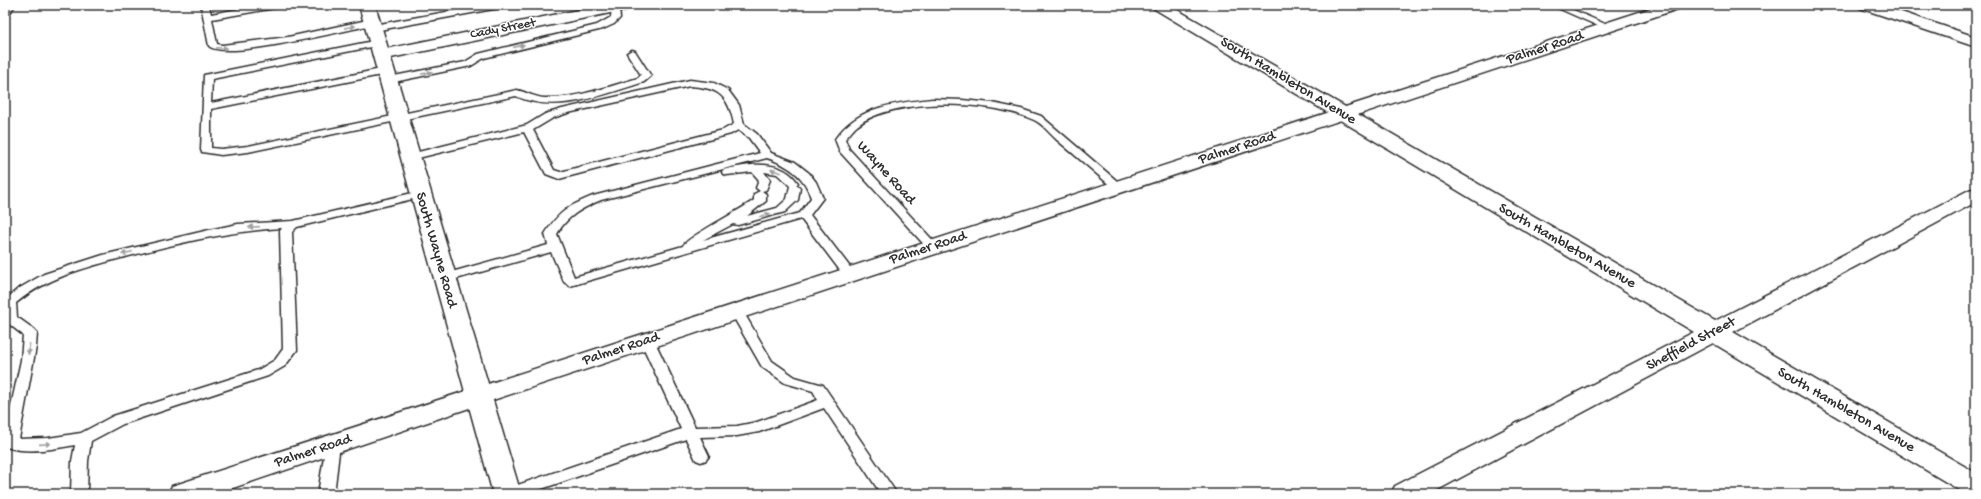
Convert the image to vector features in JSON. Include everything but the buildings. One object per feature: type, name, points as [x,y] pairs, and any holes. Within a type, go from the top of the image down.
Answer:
[{"type":"street","points":[[5,10],[7,5]]},
{"type":"street","name":"South Wayne Road","points":[[367,5],[478,396],[508,494]]},
{"type":"street","name":"South Hambleton Avenue","points":[[1158,5],[1976,486]]},
{"type":"street","name":"Palmer Road","points":[[182,494],[647,340],[1676,5]]},
{"type":"street","points":[[1865,5],[1976,42]]},
{"type":"street","name":"Cady Street","points":[[380,50],[620,6]]},
{"type":"street","name":"Sheffield Street","points":[[1405,494],[1976,194]]},
{"type":"lane","points":[[205,5],[209,17],[212,46],[221,49],[249,46],[380,50],[468,64],[481,56],[506,48],[600,28],[613,22],[617,17],[620,6]]},
{"type":"lane","points":[[209,17],[275,5]]},
{"type":"lane","points":[[206,107],[380,50],[499,5]]},
{"type":"lane","points":[[1555,5],[1608,27]]},
{"type":"lane","points":[[380,50],[207,77],[206,150],[221,152],[248,150],[517,93],[532,99],[562,100],[631,84],[641,80],[646,76],[632,53]]},
{"type":"lane","points":[[410,157],[527,128],[549,116],[566,111],[690,83],[709,84],[721,89],[732,100],[737,110],[739,124],[753,136],[767,155]]},
{"type":"lane","name":"Wayne Road","points":[[933,247],[844,150],[840,139],[845,129],[855,121],[873,112],[926,102],[972,103],[1020,110],[1038,118],[1118,186]]},
{"type":"lane","points":[[527,128],[550,172],[559,176],[727,132],[739,124]]},
{"type":"lane","points":[[767,155],[782,159],[798,167],[815,188],[817,198],[804,215],[570,282],[551,234],[559,220],[578,206],[597,198],[767,155]]},
{"type":"lane","points":[[597,198],[603,202],[611,202],[723,173],[754,168],[775,169],[789,176],[793,186],[792,200],[781,210],[714,229]]},
{"type":"lane","points":[[681,250],[714,229],[747,213],[760,201],[761,191],[765,180],[754,168]]},
{"type":"lane","points":[[293,224],[286,231],[290,350],[280,363],[263,373],[118,420],[84,438],[52,444],[26,446],[11,443],[13,419],[30,350],[30,332],[10,319],[10,302],[22,291],[44,278],[72,268],[192,237],[239,228],[293,224],[420,194]]},
{"type":"lane","points":[[804,215],[849,274]]},
{"type":"lane","points":[[444,278],[555,247]]},
{"type":"lane","points":[[736,311],[767,364],[790,380],[818,388],[889,494]]},
{"type":"lane","points":[[647,340],[701,456]]},
{"type":"lane","points":[[508,494],[690,432],[737,431],[759,427],[827,402]]},
{"type":"lane","points":[[79,494],[80,461],[84,438]]},
{"type":"lane","points":[[326,494],[333,444]]}]
